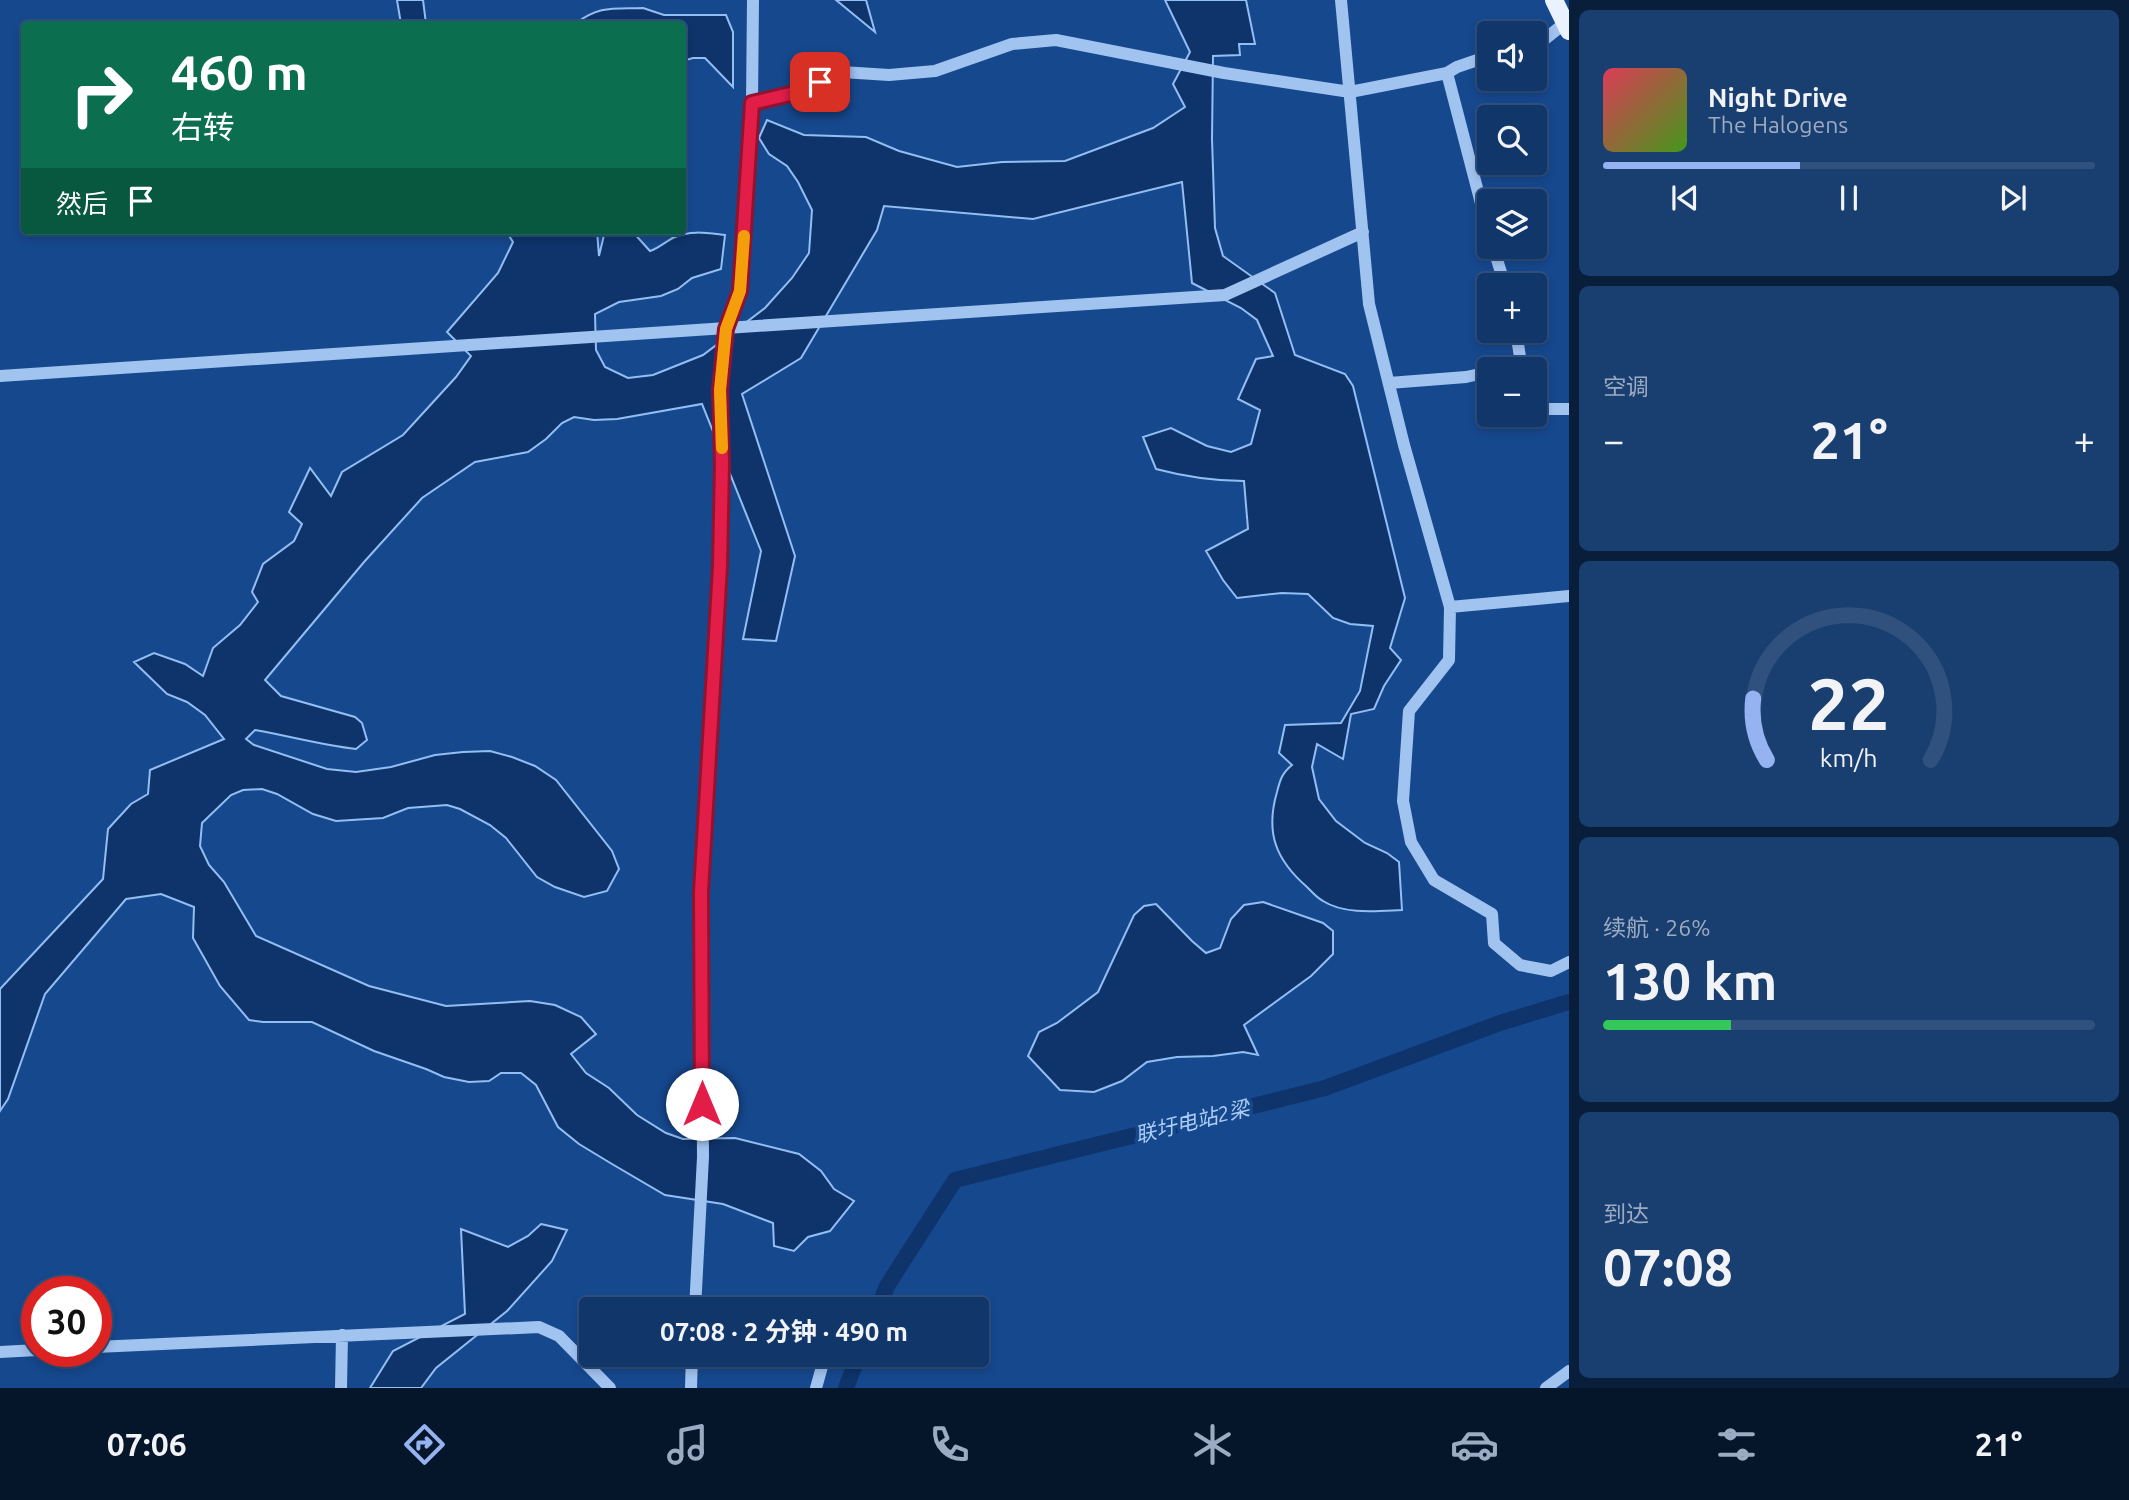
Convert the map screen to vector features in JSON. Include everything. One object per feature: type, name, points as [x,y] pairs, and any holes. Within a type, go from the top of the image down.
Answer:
[{"type":"main road","points":[[1554,0],[1567,27]]},
{"type":"street","points":[[696,1297],[703,1157],[701,892],[720,566],[720,390],[726,329],[740,291],[752,103],[753,0]]},
{"type":"street","points":[[1341,0],[1369,304],[1404,445],[1450,607],[1449,660],[1409,711],[1403,801],[1411,842],[1434,880],[1492,914],[1494,943],[1520,965],[1551,971],[1569,962]]},
{"type":"street","points":[[1547,38],[1567,27]]},
{"type":"street","points":[[752,103],[799,92],[842,72],[890,75],[935,71],[1012,44],[1056,40],[1224,73],[1350,92],[1447,73],[1477,61]]},
{"type":"street","points":[[1447,73],[1477,189]]},
{"type":"street","points":[[0,376],[1225,295],[1363,232]]},
{"type":"street","points":[[1389,383],[1477,375]]},
{"type":"street","points":[[1547,410],[1569,409]]},
{"type":"street","points":[[1450,607],[1569,596]]},
{"type":"street","points":[[112,1346],[539,1327],[559,1336],[610,1388]]},
{"type":"street","points":[[341,1388],[342,1335]]},
{"type":"street","points":[[0,1352],[21,1351]]},
{"type":"street","points":[[691,1388],[692,1367]]},
{"type":"street","points":[[816,1388],[822,1367]]},
{"type":"street","points":[[1546,1388],[1569,1371]]},
{"type":"water","points":[[397,0],[423,0],[426,21],[400,21]]},
{"type":"water","points":[[836,0],[866,0],[875,32]]},
{"type":"water","points":[[1165,0],[1246,0],[1255,44],[1239,44],[1240,55],[1213,56],[1215,228],[1223,256],[1275,293],[1295,355],[1345,374],[1353,386],[1405,598],[1390,648],[1401,660],[1384,686],[1374,709],[1351,714],[1343,759],[1317,744],[1312,767],[1319,799],[1336,821],[1365,843],[1399,862],[1402,910],[1351,910],[1321,900],[1288,867],[1273,833],[1272,820],[1280,780],[1292,765],[1279,753],[1285,725],[1341,723],[1360,691],[1373,626],[1350,624],[1333,618],[1308,594],[1282,593],[1237,598],[1206,551],[1248,529],[1244,481],[1200,478],[1156,469],[1143,437],[1171,428],[1207,446],[1231,452],[1251,444],[1260,410],[1238,399],[1256,359],[1273,356],[1257,320],[1241,308],[1192,283],[1182,182],[1033,219],[884,206],[877,230],[801,358],[742,394],[795,556],[776,641],[743,639],[761,551],[702,404],[617,419],[574,417],[562,423],[528,452],[475,462],[422,498],[364,562],[265,680],[281,696],[355,717],[362,723],[367,740],[356,749],[255,730],[246,739],[254,745],[327,769],[356,772],[391,767],[435,755],[490,751],[535,766],[556,780],[612,851],[619,869],[607,891],[584,897],[555,887],[537,877],[506,838],[490,825],[447,805],[408,808],[383,818],[336,821],[313,814],[277,794],[262,789],[243,790],[231,795],[202,823],[200,846],[209,865],[224,882],[256,936],[369,986],[446,1006],[530,1001],[555,1005],[581,1017],[596,1034],[571,1054],[586,1073],[609,1088],[637,1115],[666,1133],[683,1139],[735,1138],[799,1154],[821,1171],[834,1189],[854,1201],[830,1231],[808,1237],[794,1251],[774,1246],[773,1223],[723,1204],[665,1195],[579,1144],[558,1127],[536,1085],[521,1073],[501,1073],[489,1081],[469,1082],[444,1077],[374,1051],[312,1022],[249,1020],[220,986],[193,938],[194,907],[161,894],[126,899],[45,994],[8,1099],[0,1111],[0,989],[103,879],[108,829],[131,804],[148,794],[150,770],[224,739],[205,715],[187,702],[167,694],[134,662],[154,653],[185,664],[203,676],[213,648],[240,625],[258,602],[252,592],[263,564],[294,541],[302,524],[289,512],[310,468],[331,496],[342,472],[403,435],[456,377],[471,356],[447,332],[498,273],[513,242],[509,235],[597,235],[599,256],[604,235],[636,235],[650,251],[687,233],[725,235],[721,269],[692,278],[678,289],[661,296],[619,302],[595,314],[596,350],[605,367],[628,378],[653,375],[703,355],[765,308],[792,278],[809,253],[812,210],[787,166],[769,154],[759,138],[767,120],[804,135],[866,137],[899,151],[957,167],[1002,162],[1065,161],[1153,128],[1185,107],[1173,84],[1190,52]]},
{"type":"water","points":[[643,8],[664,15],[726,15],[733,32],[733,87],[705,58],[686,60],[686,21],[580,21],[599,11]]},
{"type":"water","points":[[1263,902],[1323,923],[1333,931],[1333,954],[1311,976],[1244,1025],[1258,1055],[1243,1052],[1147,1062],[1122,1081],[1094,1092],[1060,1090],[1028,1056],[1039,1032],[1057,1023],[1098,992],[1134,915],[1144,906],[1156,904],[1206,953],[1220,948],[1231,919],[1244,905]]},
{"type":"water","points":[[541,1224],[567,1230],[552,1261],[507,1311],[436,1368],[421,1388],[370,1388],[393,1351],[465,1314],[461,1229],[508,1247],[528,1236]]},
{"type":"waterway","name":"联圩电站2梁","points":[[883,1297],[887,1286],[955,1180],[1325,1088],[1500,1023],[1569,1002]]},
{"type":"waterway","name":"联圩电站2梁","points":[[846,1388],[854,1367]]},
{"type":"slow traffic","points":[[722,448],[720,390],[726,329],[740,291],[744,236]]},
{"type":"route","points":[[702,1104],[701,892],[720,566],[720,390],[726,329],[740,291],[752,103],[799,92],[820,82]]}]
